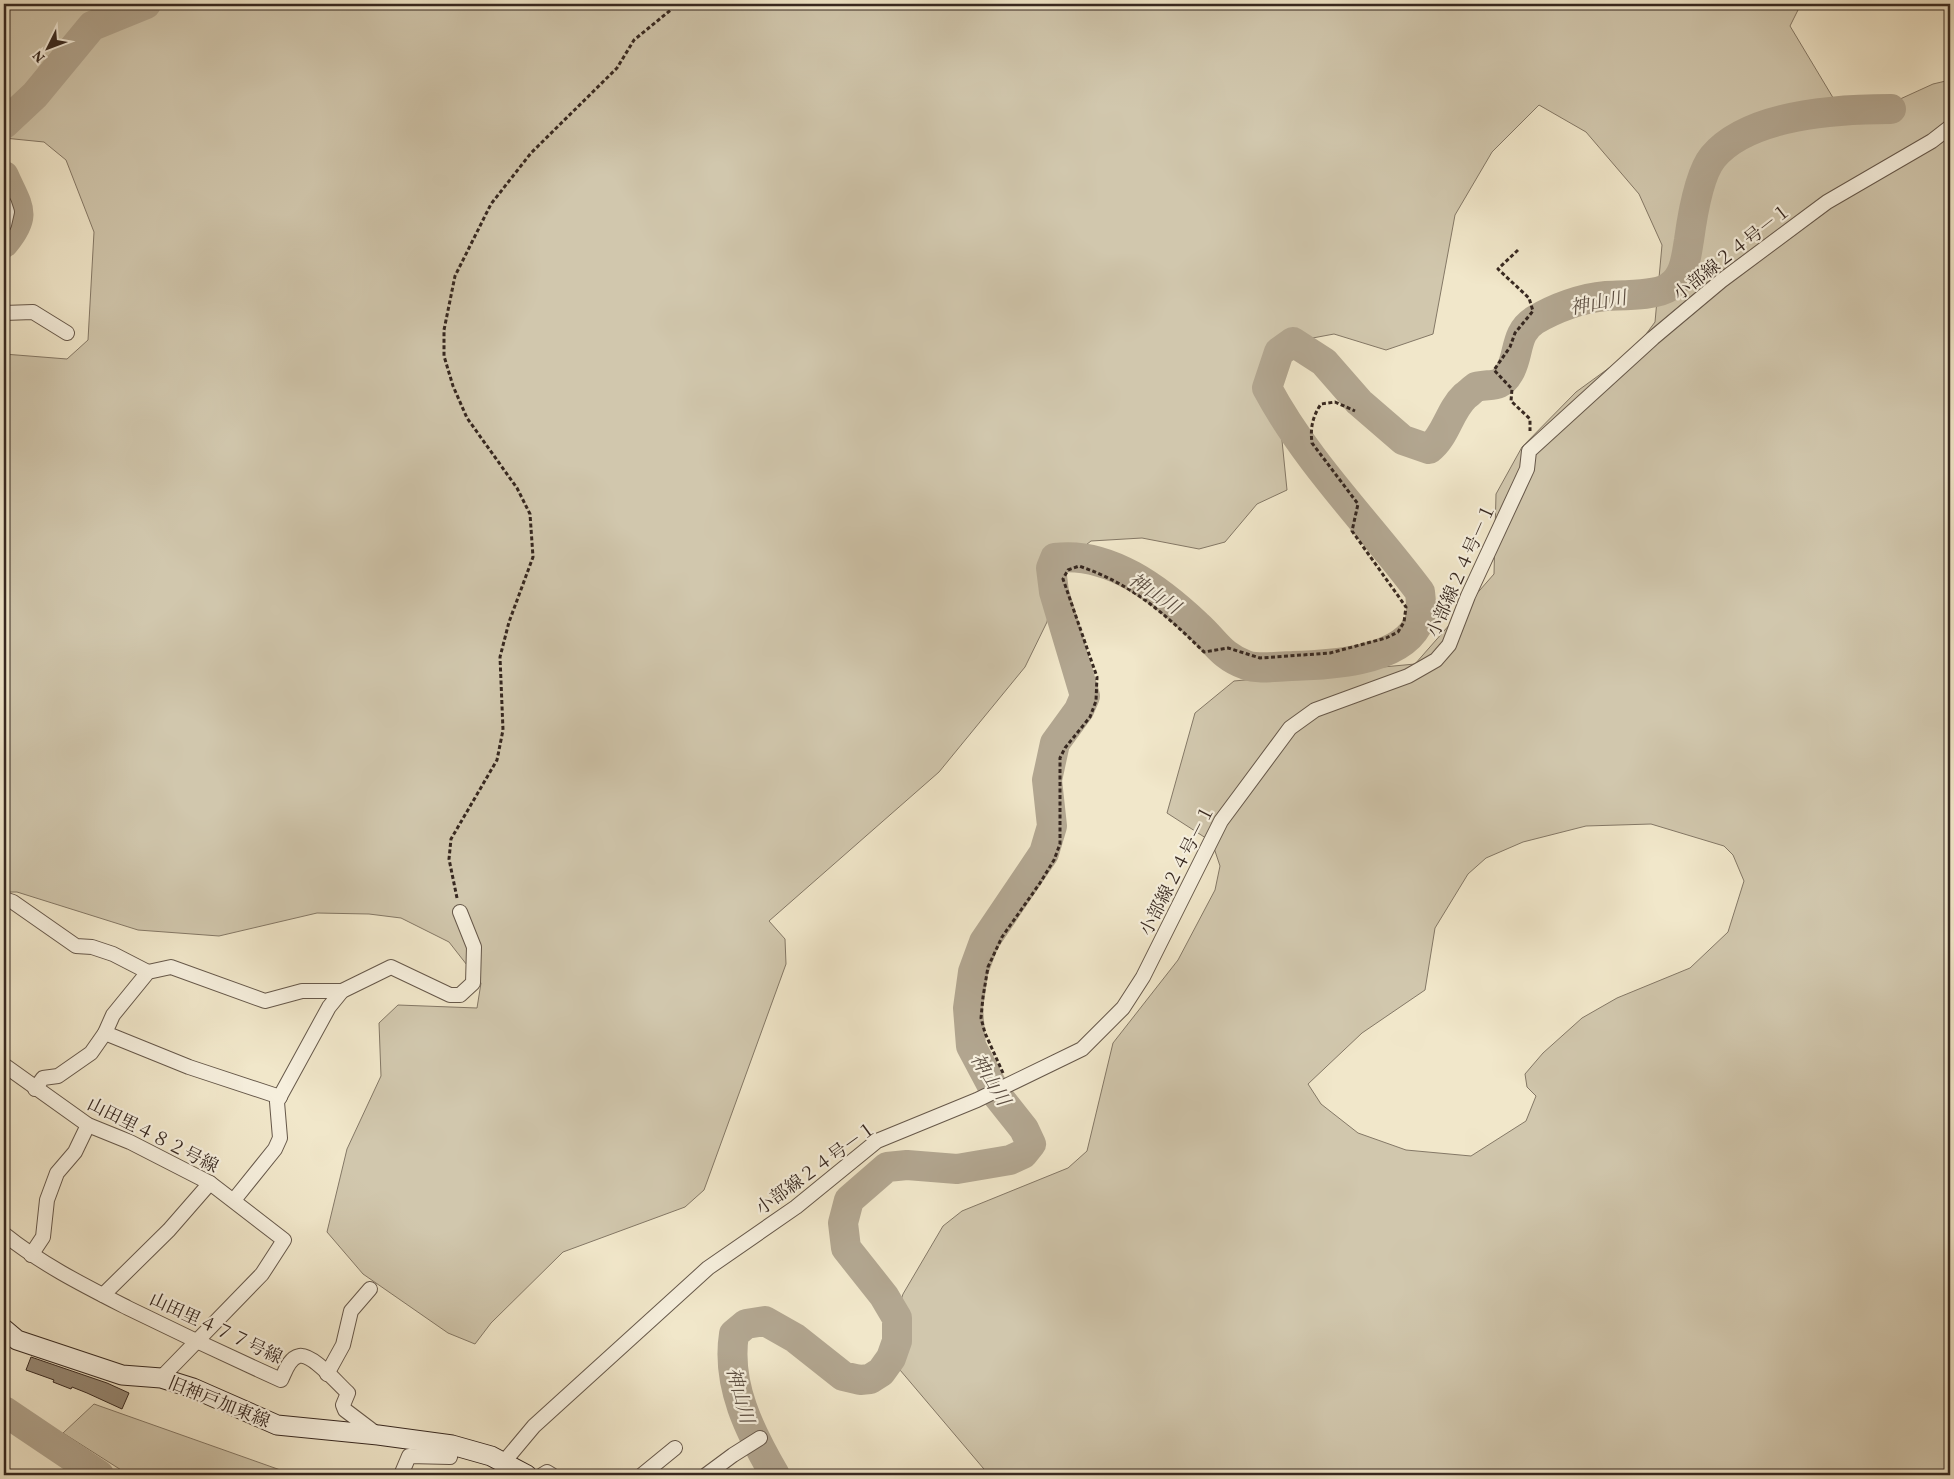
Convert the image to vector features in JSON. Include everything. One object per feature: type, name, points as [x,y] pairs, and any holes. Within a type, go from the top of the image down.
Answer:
[{"type":"street","name":"小部線２４号－１","points":[[503,1463],[534,1426],[708,1268],[796,1207],[877,1141],[977,1100],[1082,1049],[1123,1008],[1143,977],[1221,821],[1290,728],[1315,710],[1408,676],[1436,660],[1449,645],[1468,596],[1527,469],[1530,451],[1653,338],[1721,281],[1827,202],[1932,141],[1950,127]]},
{"type":"street","points":[[4,203],[7,212],[4,225]]},
{"type":"street","points":[[4,313],[33,312],[67,333]]},
{"type":"street","points":[[4,899],[14,902],[76,946],[92,947],[113,954],[148,972]]},
{"type":"street","points":[[234,1200],[275,1149],[280,1138],[277,1102],[329,1006],[342,991],[391,967],[450,995],[460,995],[473,983],[474,947],[460,912]]},
{"type":"street","points":[[35,1089],[43,1078],[58,1076],[91,1053],[105,1033],[112,1015],[148,972],[171,967],[265,1001],[302,991],[342,991]]},
{"type":"street","points":[[105,1033],[189,1067],[280,1097]]},
{"type":"street","name":"山田里４８２号線","points":[[4,1066],[88,1125],[130,1142],[210,1183],[284,1240],[262,1274],[196,1342]]},
{"type":"street","points":[[30,1256],[43,1237],[47,1200],[57,1173],[75,1152],[88,1125]]},
{"type":"street","points":[[103,1296],[169,1230],[210,1183]]},
{"type":"street","name":"山田里４７７号線","points":[[4,1234],[30,1256],[103,1296],[196,1342],[281,1380],[291,1361],[299,1356],[309,1357],[348,1393],[343,1405],[345,1410],[378,1435]]},
{"type":"street","points":[[327,1374],[343,1345],[351,1312],[370,1289]]},
{"type":"street","name":"旧神戸加東線","points":[[4,1329],[17,1340],[122,1375],[161,1378],[193,1388],[277,1426],[378,1435],[452,1445],[491,1456],[527,1475]]},
{"type":"street","points":[[161,1378],[196,1342]]},
{"type":"street","points":[[706,1475],[760,1438]]},
{"type":"street","points":[[401,1475],[409,1456],[450,1457],[452,1445]]},
{"type":"street","points":[[642,1475],[675,1448]]},
{"type":"street","points":[[542,1475],[547,1472],[552,1475]]},
{"type":"path","points":[[460,912],[449,859],[451,839],[497,760],[503,730],[500,657],[509,622],[533,557],[530,514],[517,488],[466,418],[453,386],[444,356],[444,330],[455,276],[491,204],[531,153],[617,68],[634,40],[678,4]]},
{"type":"path","points":[[1518,250],[1498,269],[1529,298],[1533,311],[1515,333],[1510,347],[1494,370],[1512,388],[1511,401],[1530,419],[1530,451]]},
{"type":"path","points":[[1008,1085],[985,1033],[981,1018],[988,967],[1002,937],[1054,860],[1060,844],[1060,758],[1065,748],[1090,717],[1096,701],[1097,677],[1063,579],[1068,570],[1079,566],[1126,586],[1168,616],[1204,652],[1228,648],[1260,658],[1330,653],[1386,638],[1398,632],[1404,622],[1406,607],[1352,531],[1358,504],[1312,442],[1311,430],[1315,413],[1322,404],[1335,402],[1355,411]]},
{"type":"shaded area","points":[[4,4],[1801,4],[1790,26],[1844,116],[1887,105],[1933,84],[1950,80],[1950,1475],[989,1475],[900,1370],[889,1347],[894,1320],[903,1294],[943,1226],[962,1211],[1068,1168],[1087,1151],[1113,1043],[1178,960],[1215,890],[1220,866],[1212,842],[1167,813],[1195,713],[1234,681],[1415,664],[1494,574],[1496,494],[1522,447],[1576,392],[1635,349],[1655,322],[1662,245],[1639,194],[1586,132],[1539,105],[1492,152],[1455,215],[1433,334],[1386,350],[1334,334],[1286,343],[1277,391],[1287,490],[1257,504],[1225,542],[1199,549],[1142,538],[1091,541],[1073,555],[1056,574],[1047,622],[1025,667],[939,772],[769,921],[785,939],[786,964],[704,1190],[685,1207],[563,1252],[491,1323],[475,1344],[448,1333],[363,1274],[327,1232],[347,1149],[381,1076],[379,1023],[398,1005],[477,1008],[481,983],[449,942],[401,918],[369,914],[317,913],[219,936],[138,930],[17,892],[4,892],[4,354],[67,359],[88,340],[94,232],[66,160],[44,142],[4,138]],"holes":[[[1651,824],[1724,846],[1733,855],[1744,881],[1728,932],[1690,968],[1617,998],[1582,1018],[1543,1053],[1525,1074],[1527,1087],[1536,1096],[1526,1121],[1471,1156],[1406,1150],[1358,1133],[1321,1104],[1308,1084],[1362,1033],[1425,990],[1435,928],[1468,874],[1486,858],[1523,842],[1586,826]]]},
{"type":"shaded area","points":[[94,1404],[290,1475],[129,1475],[63,1433]]},
{"type":"building","points":[[31,1357],[107,1383],[129,1393],[122,1409],[87,1393],[72,1387],[71,1389],[53,1382],[54,1380],[26,1370]]},
{"type":"waterway","points":[[4,124],[35,95],[92,26],[146,4]]},
{"type":"waterway","name":"神山川","points":[[775,1475],[757,1442],[742,1408],[734,1372],[732,1353],[734,1334],[746,1324],[765,1321],[795,1338],[843,1376],[860,1380],[870,1379],[881,1372],[891,1358],[897,1341],[897,1318],[884,1296],[846,1248],[843,1223],[849,1200],[887,1167],[907,1165],[957,1169],[1010,1160],[1023,1154],[1031,1144],[1024,1129],[997,1095],[971,1046],[968,1008],[973,972],[984,942],[1044,853],[1052,826],[1047,780],[1055,743],[1079,710],[1085,696],[1054,592],[1051,568],[1055,558],[1075,557],[1095,561],[1114,567],[1132,576],[1167,599],[1204,631],[1230,657],[1246,665],[1269,667],[1342,662],[1378,654],[1394,647],[1407,638],[1419,622],[1421,609],[1420,592],[1320,468],[1283,416],[1267,388],[1279,352],[1293,342],[1324,362],[1359,402],[1403,440],[1429,449],[1440,437],[1455,409],[1465,396],[1476,387],[1498,383],[1506,378],[1512,366],[1520,338],[1528,325],[1535,320],[1551,311],[1578,301],[1597,297],[1656,292],[1674,283],[1684,266],[1694,209],[1704,174],[1713,157],[1729,143],[1749,131],[1796,117],[1846,110],[1891,109]]},
{"type":"waterway","points":[[4,176],[18,211],[16,225],[4,243]]},
{"type":"waterway","points":[[4,1411],[99,1475]]}]
